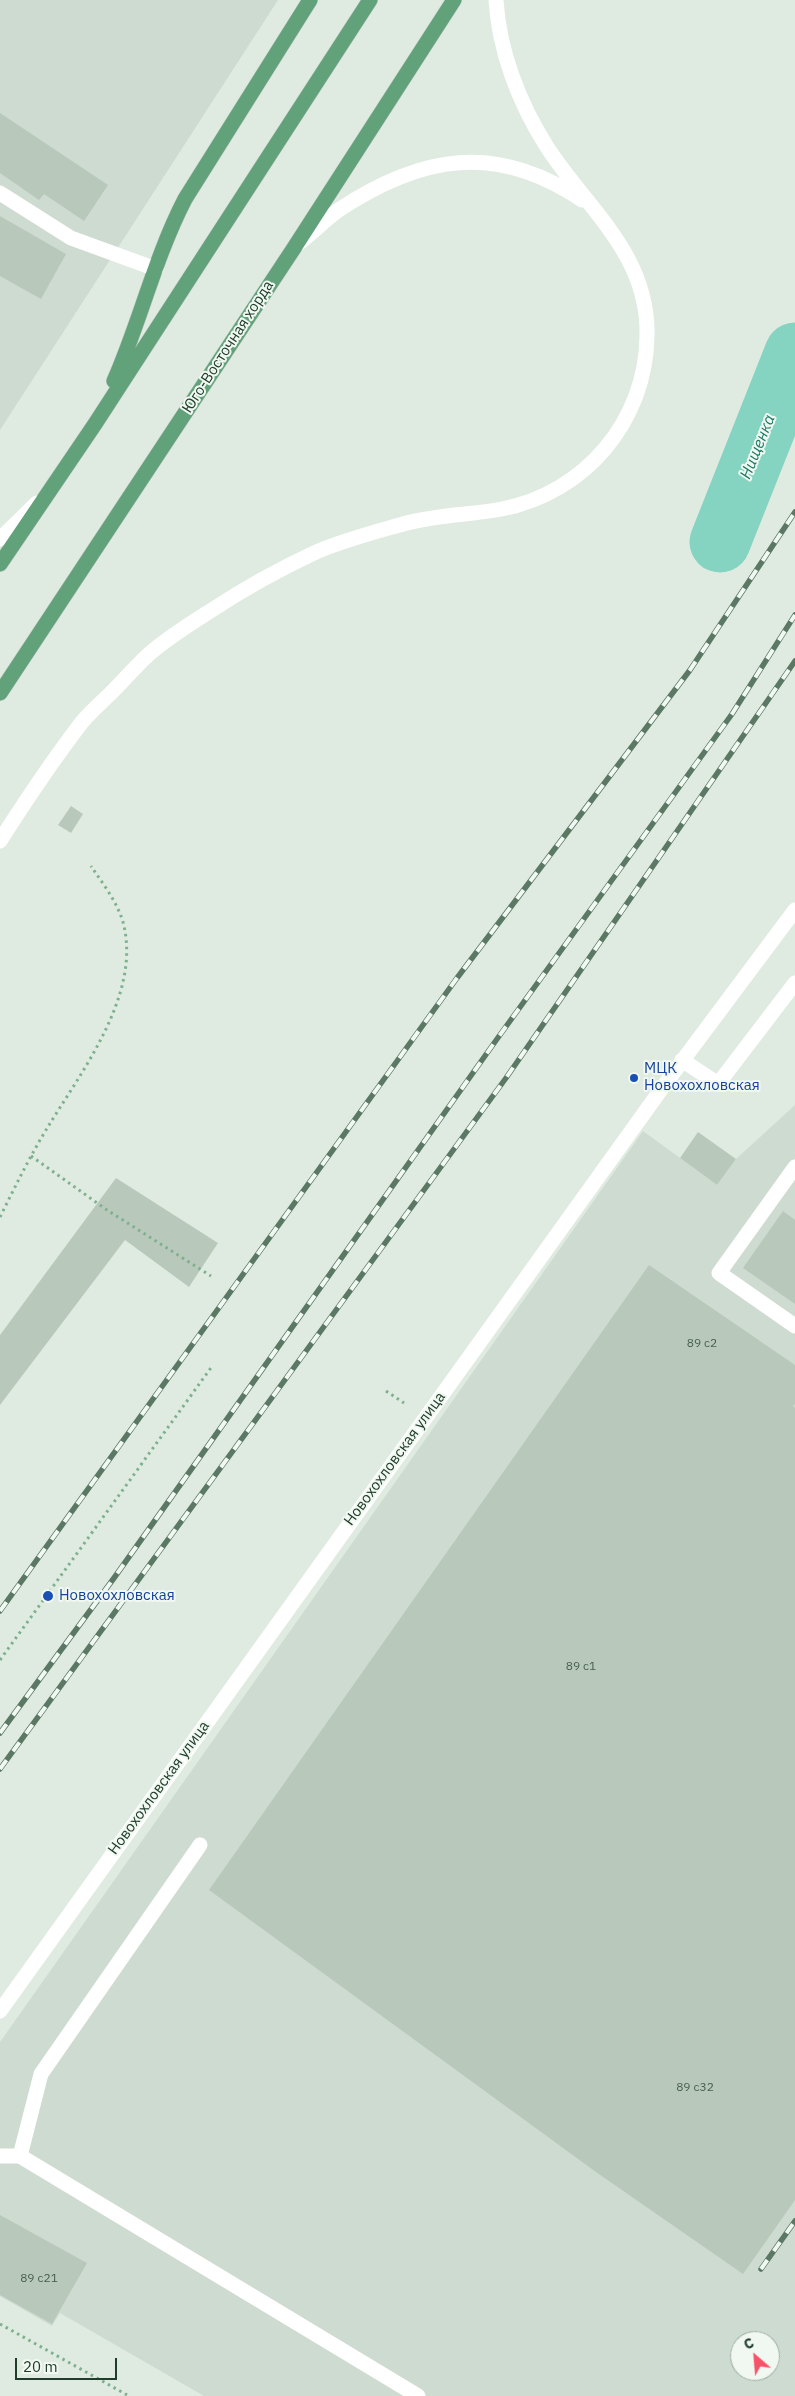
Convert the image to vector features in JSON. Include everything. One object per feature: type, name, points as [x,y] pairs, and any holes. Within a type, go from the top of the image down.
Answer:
[{"type":"main road","points":[[95,424],[126,354],[169,230],[185,199],[310,0]]},
{"type":"main road","points":[[0,564],[95,424],[370,0]]},
{"type":"main road","name":"Юго-Восточная хорда","points":[[0,693],[294,248],[454,0]]},
{"type":"street","points":[[0,841],[28,797],[84,720],[150,653],[216,606],[316,552],[407,523],[504,509],[534,500],[562,487],[592,464],[608,447],[625,422],[634,401],[645,364],[648,334],[644,304],[636,274],[623,247],[546,147],[521,98],[504,54],[496,0]]},
{"type":"street","points":[[294,248],[337,212],[382,186],[417,171],[439,165],[470,161],[500,163],[530,171],[551,180],[583,201],[605,222]]},
{"type":"street","points":[[0,193],[71,238],[156,268]]},
{"type":"street","points":[[0,540],[50,490]]},
{"type":"street","name":"Новохохловская улица","points":[[0,2011],[682,1060],[795,910]]},
{"type":"street","points":[[682,1060],[718,1084],[795,983]]},
{"type":"street","points":[[795,1167],[719,1272],[795,1326]]},
{"type":"street","points":[[20,2156],[41,2074],[200,1845]]},
{"type":"street","points":[[0,2156],[20,2156],[418,2396]]},
{"type":"path","points":[[0,1217],[31,1156],[113,1017],[127,966],[124,925],[112,899],[91,866]]},
{"type":"path","points":[[31,1156],[107,1210],[211,1276]]},
{"type":"path","points":[[0,1660],[213,1365]]},
{"type":"path","points":[[386,1390],[408,1406]]},
{"type":"path","points":[[0,2324],[129,2396]]},
{"type":"shaded area","points":[[0,0],[278,0],[0,430]]},
{"type":"shaded area","points":[[795,1105],[795,2396],[204,2396],[60,2313],[52,2326],[0,2296],[0,2042],[643,1131],[717,1185],[736,1159]]},
{"type":"building","points":[[0,113],[108,185],[84,221],[44,194],[39,200],[0,173]]},
{"type":"building","points":[[0,216],[66,254],[41,299],[0,276]]},
{"type":"building","points":[[71,806],[83,814],[71,833],[58,825]]},
{"type":"building","points":[[698,1132],[736,1159],[717,1185],[680,1158]]},
{"type":"building","points":[[116,1178],[218,1243],[189,1287],[125,1240],[0,1405],[0,1335]]},
{"type":"building","points":[[783,1211],[795,1220],[795,1304],[743,1268]]},
{"type":"building","points":[[649,1265],[795,1365],[795,1404],[793,1406],[795,1408],[795,2200],[743,2274],[596,2172],[209,1890]]},
{"type":"building","points":[[0,2215],[87,2263],[52,2324],[0,2295]]},
{"type":"waterway","name":"Нищенка","points":[[720,542],[795,353]]},
{"type":"railway","points":[[0,1611],[457,978],[690,670],[795,512]]},
{"type":"railway","points":[[0,1733],[114,1578],[497,1039],[732,714],[795,615]]},
{"type":"railway","points":[[0,1769],[506,1078],[795,661]]},
{"type":"railway","points":[[761,2269],[795,2221]]},
{"type":"place","name":"МЦК Новохохловская","points":[[634,1078]]},
{"type":"place","name":"Новохохловская","points":[[48,1596]]}]
